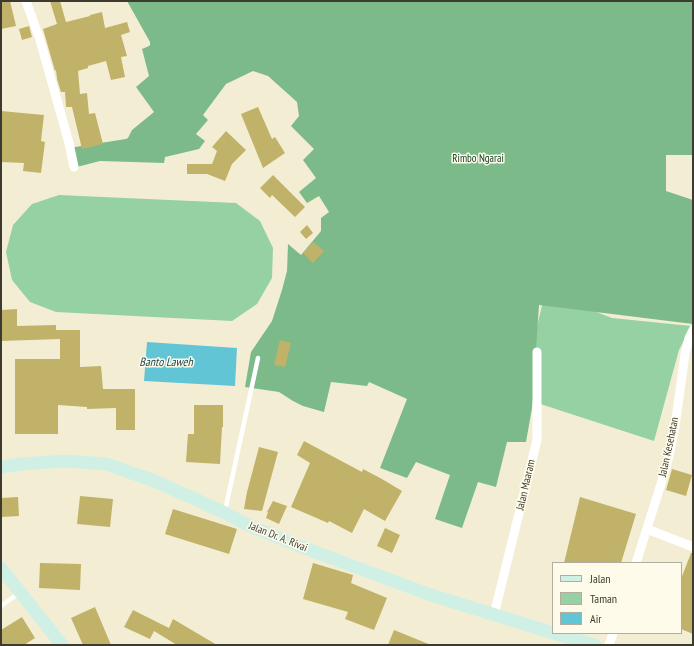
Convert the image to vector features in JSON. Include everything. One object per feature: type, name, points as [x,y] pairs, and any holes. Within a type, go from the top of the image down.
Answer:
[{"type":"main road","name":"Jalan Dr. A. Rivai","points":[[1,467],[65,461],[106,464],[152,480],[250,526],[299,546],[431,595],[552,633]]},
{"type":"main road","points":[[1,568],[62,645]]},
{"type":"main road","name":"Jalan Dr. A. Rivai","points":[[556,634],[595,645]]},
{"type":"street","points":[[26,1],[40,40],[69,143],[74,167]]},
{"type":"street","name":"Jalan Kesehatan","points":[[636,562],[669,456],[675,426],[685,354],[689,338],[693,330]]},
{"type":"street","name":"Jalan Maaram","points":[[494,615],[537,440],[537,352]]},
{"type":"street","points":[[647,529],[693,547]]},
{"type":"street","points":[[610,645],[613,634]]},
{"type":"lane","points":[[225,513],[258,358]]},
{"type":"lane","points":[[1,606],[21,592]]},
{"type":"green space","name":"Rimbo Ngarai","points":[[127,1],[693,1],[693,155],[666,155],[666,191],[693,200],[693,324],[539,305],[532,408],[526,442],[507,442],[496,487],[478,482],[462,528],[435,519],[450,475],[416,462],[407,478],[380,468],[407,399],[369,382],[367,386],[331,382],[324,412],[303,406],[279,392],[245,387],[251,352],[272,321],[282,290],[287,271],[288,244],[301,255],[321,231],[321,218],[329,212],[319,196],[307,203],[299,192],[316,178],[303,160],[314,149],[291,126],[299,116],[297,102],[268,76],[253,71],[226,84],[203,115],[208,120],[196,134],[205,141],[199,149],[165,157],[164,163],[100,161],[73,168],[69,148],[126,139],[132,130],[154,112],[136,87],[149,76],[142,49],[149,46],[150,42]]},
{"type":"green space","points":[[59,195],[236,203],[260,221],[273,248],[272,278],[257,304],[232,321],[56,312],[30,302],[12,280],[6,252],[13,225],[32,204]]},
{"type":"green space","points":[[544,297],[565,300],[612,318],[691,326],[679,350],[654,441],[525,399],[536,331]]},
{"type":"water","name":"Banto Laweh","points":[[147,342],[237,348],[235,386],[144,381]]},
{"type":"building","points":[[10,1],[16,26],[1,29],[1,2]]},
{"type":"building","points":[[50,1],[60,1],[66,22],[102,12],[105,28],[127,22],[130,32],[121,35],[127,56],[121,57],[125,77],[111,80],[106,61],[88,66],[88,68],[78,71],[80,94],[87,93],[89,114],[95,113],[103,144],[82,149],[72,107],[66,107],[65,92],[61,92],[56,70],[55,71],[43,29],[57,24]]},
{"type":"building","points":[[29,26],[32,37],[22,40],[19,29]]},
{"type":"building","points":[[258,107],[272,139],[275,137],[285,153],[263,168],[241,114]]},
{"type":"building","points":[[1,111],[44,115],[41,141],[45,142],[41,173],[23,171],[24,163],[1,162]]},
{"type":"building","points":[[226,131],[246,150],[232,164],[225,181],[207,174],[187,174],[187,164],[212,164],[217,151],[212,147]]},
{"type":"building","points":[[273,175],[305,207],[295,217],[272,195],[270,198],[260,188]]},
{"type":"building","points":[[307,225],[313,233],[306,239],[300,232]]},
{"type":"building","points":[[313,242],[324,251],[313,263],[303,253]]},
{"type":"building","points":[[17,309],[17,326],[56,325],[56,330],[80,330],[80,367],[101,366],[103,389],[135,389],[135,430],[116,430],[116,408],[87,409],[87,407],[58,405],[58,434],[15,434],[15,359],[60,359],[60,339],[1,341],[1,310]]},
{"type":"building","points":[[280,340],[291,343],[285,367],[274,365]]},
{"type":"building","points":[[194,405],[223,405],[220,464],[186,462],[188,434],[194,434]]},
{"type":"building","points":[[304,441],[362,472],[363,469],[402,491],[385,521],[364,509],[352,533],[329,521],[328,523],[291,507],[310,463],[297,455]]},
{"type":"building","points":[[259,447],[278,452],[262,511],[244,509]]},
{"type":"building","points":[[672,469],[692,475],[686,496],[666,490]]},
{"type":"building","points":[[80,496],[113,499],[110,527],[77,524]]},
{"type":"building","points":[[18,497],[19,516],[1,517],[1,498]]},
{"type":"building","points":[[580,497],[636,514],[621,562],[564,562]]},
{"type":"building","points":[[273,501],[287,506],[279,524],[266,518],[267,512]]},
{"type":"building","points":[[173,509],[237,529],[229,554],[165,534]]},
{"type":"building","points":[[385,528],[400,535],[392,553],[377,546]]},
{"type":"building","points":[[691,553],[693,553],[693,634],[682,629],[682,576]]},
{"type":"building","points":[[40,563],[81,564],[80,590],[39,588]]},
{"type":"building","points":[[313,563],[353,575],[351,583],[387,598],[374,630],[345,619],[348,612],[303,599]]},
{"type":"building","points":[[95,607],[111,645],[83,645],[71,618]]},
{"type":"building","points":[[133,610],[169,628],[173,619],[217,645],[177,645],[154,631],[150,639],[124,627]]},
{"type":"building","points":[[22,617],[35,638],[24,645],[1,645],[1,630]]},
{"type":"building","points":[[394,630],[431,645],[388,645]]}]
